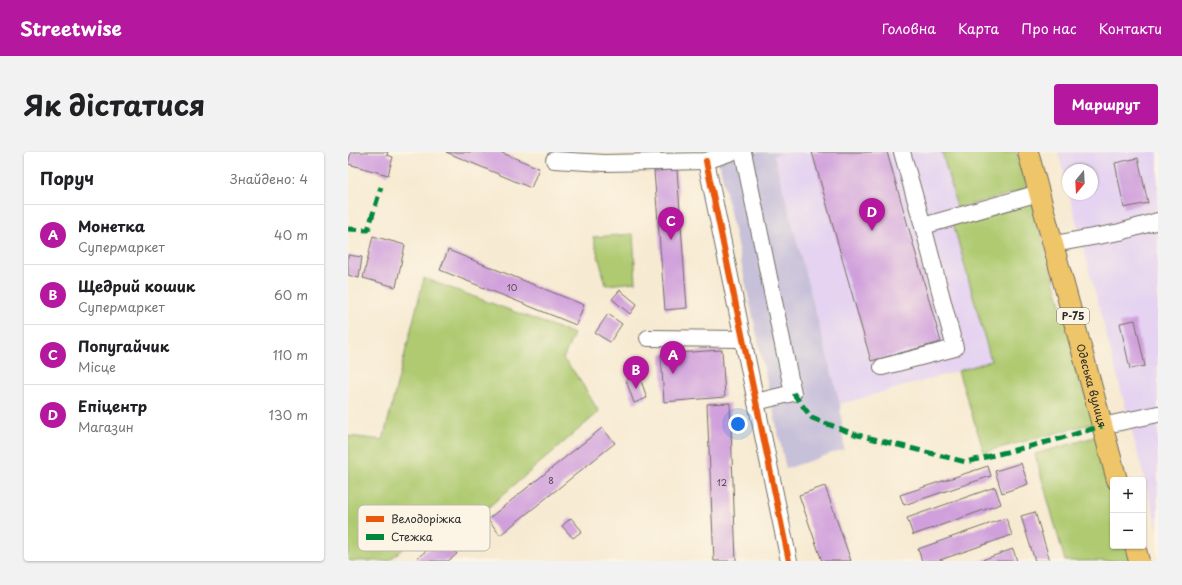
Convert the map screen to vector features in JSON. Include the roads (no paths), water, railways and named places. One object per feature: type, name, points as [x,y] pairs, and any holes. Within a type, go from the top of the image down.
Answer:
[{"type":"main road","name":"Одеська вулиця","points":[[1028,152],[1116,477]]},
{"type":"main road","points":[[1136,549],[1139,561]]},
{"type":"street","points":[[554,160],[604,164],[665,157],[706,161],[732,152]]},
{"type":"street","points":[[743,152],[793,393],[756,402]]},
{"type":"street","points":[[882,367],[955,348],[902,152]]},
{"type":"street","points":[[706,161],[789,561]]},
{"type":"street","points":[[923,226],[1039,192]]},
{"type":"street","points":[[1054,244],[1120,232],[1158,221]]},
{"type":"street","points":[[648,338],[744,339]]},
{"type":"street","points":[[1102,426],[1158,414]]},
{"type":"place","name":"Епіцентр","points":[[872,231]]},
{"type":"place","name":"Попугайчик","points":[[671,240]]},
{"type":"place","name":"Монетка","points":[[673,374]]},
{"type":"place","name":"Щедрий кошик","points":[[636,389]]}]
